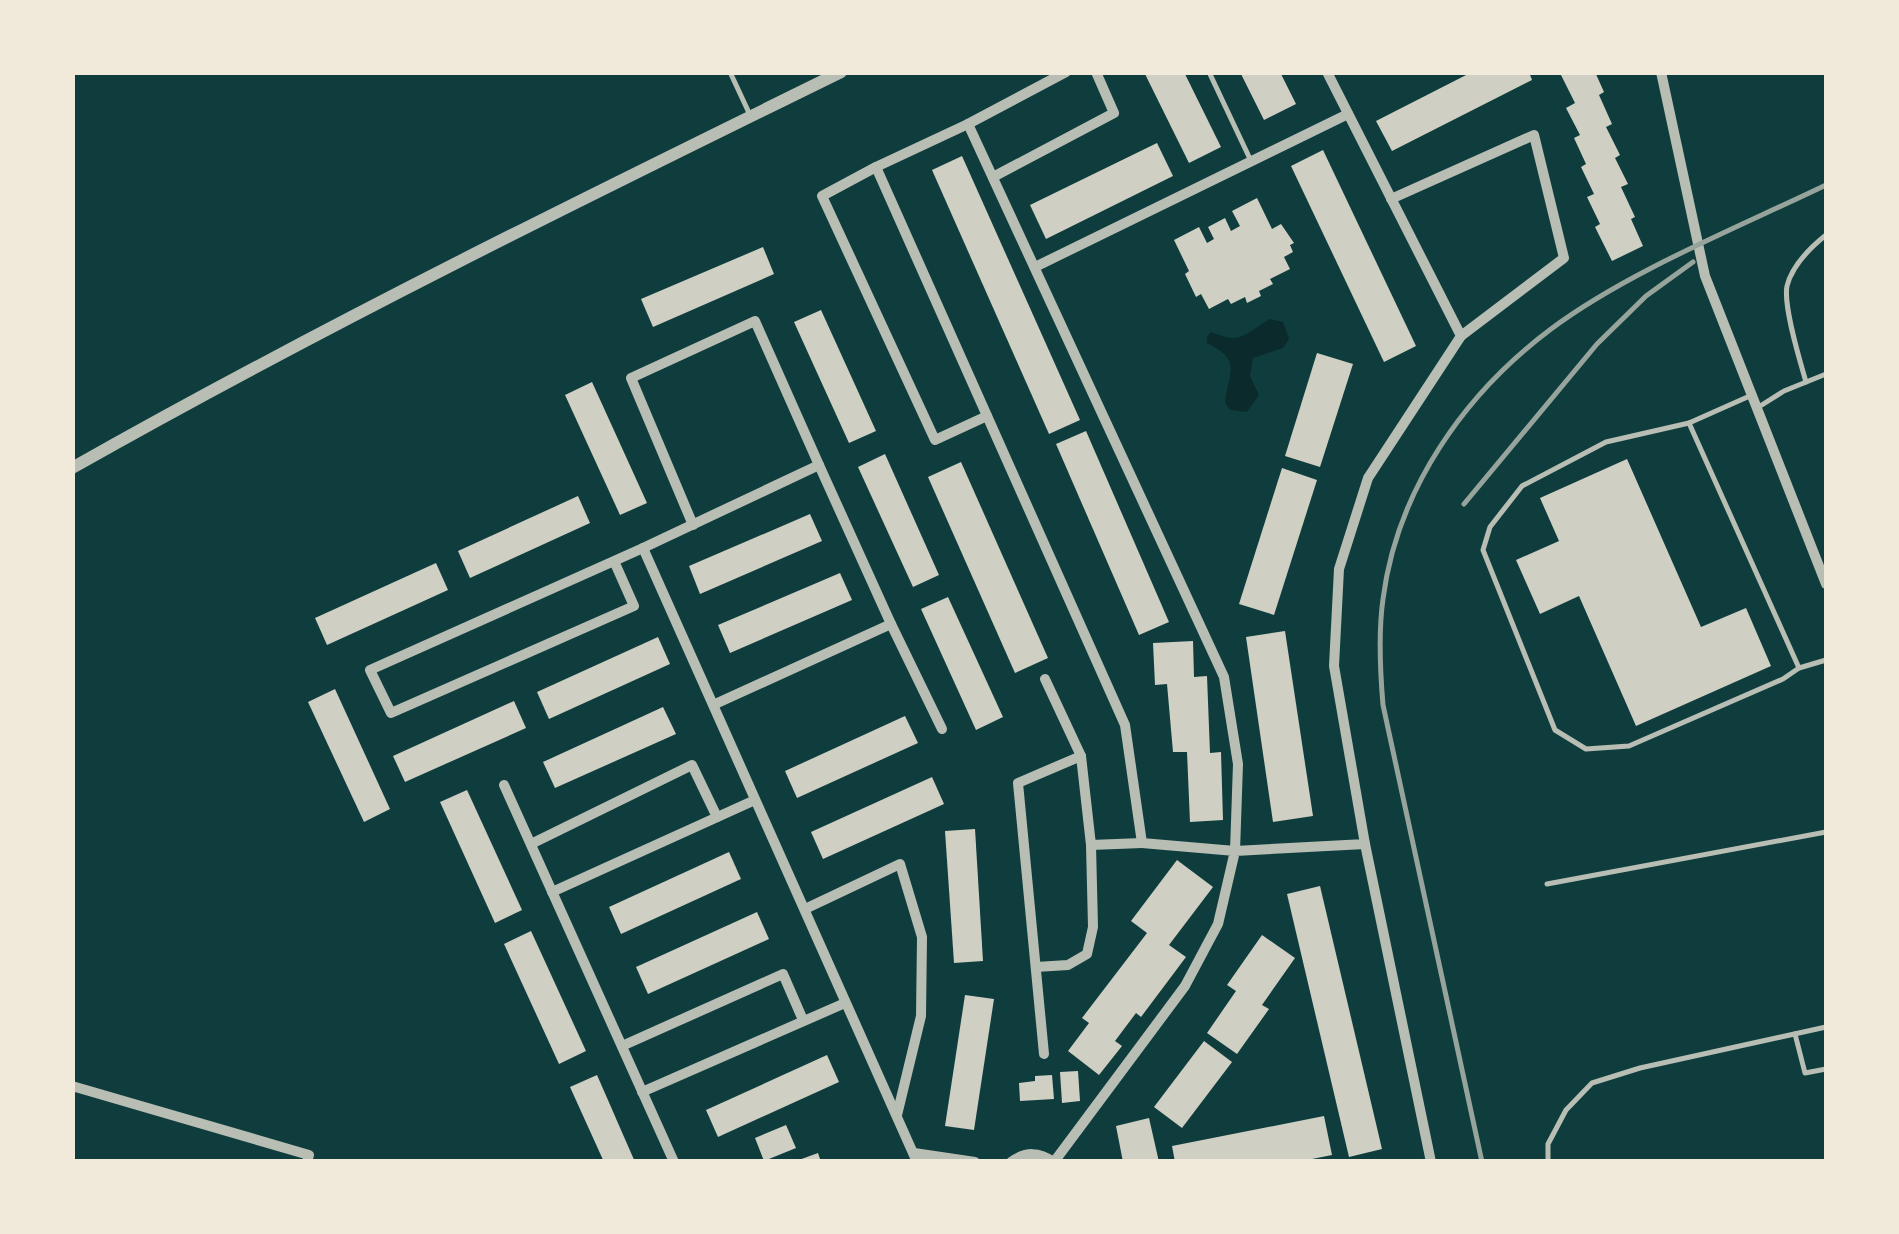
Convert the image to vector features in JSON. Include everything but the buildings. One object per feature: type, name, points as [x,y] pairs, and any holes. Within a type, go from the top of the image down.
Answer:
[{"type":"street","points":[[72,468],[374,304],[841,72]]},
{"type":"street","points":[[987,416],[936,440],[822,196],[1066,72]]},
{"type":"street","points":[[993,176],[1114,113],[1096,72]]},
{"type":"street","points":[[1327,72],[1461,336]]},
{"type":"street","points":[[1662,72],[1704,276],[1826,584]]},
{"type":"street","points":[[1034,267],[1348,114]]},
{"type":"street","points":[[968,124],[1224,677],[1238,764],[1236,851],[1218,924],[1185,986],[1054,1162],[1035,1154],[1024,1154],[1011,1162]]},
{"type":"street","points":[[1392,199],[1534,135],[1564,258],[1461,336],[1368,478],[1339,569],[1334,666],[1365,844],[1430,1162]]},
{"type":"street","points":[[876,167],[1126,725],[1142,843]]},
{"type":"street","points":[[693,524],[632,378],[755,322],[942,729]]},
{"type":"street","points":[[614,561],[634,606],[390,713],[370,670],[819,464]]},
{"type":"street","points":[[643,548],[915,1157],[975,1162]]},
{"type":"street","points":[[712,705],[891,624]]},
{"type":"street","points":[[1036,967],[1068,965],[1086,954],[1094,927],[1082,756],[1045,679]]},
{"type":"street","points":[[1044,1054],[1018,783],[1082,756]]},
{"type":"street","points":[[530,844],[692,765],[717,817]]},
{"type":"street","points":[[504,785],[674,1162]]},
{"type":"street","points":[[552,892],[755,800]]},
{"type":"street","points":[[1091,845],[1142,843],[1236,851],[1365,844]]},
{"type":"street","points":[[805,908],[900,864],[922,937],[921,1016],[897,1116]]},
{"type":"street","points":[[622,1046],[782,974],[803,1020]]},
{"type":"street","points":[[642,1092],[845,1003]]},
{"type":"street","points":[[72,1086],[309,1155],[307,1162]]},
{"type":"lane","points":[[730,72],[751,116]]},
{"type":"lane","points":[[1209,72],[1251,161]]},
{"type":"lane","points":[[1806,382],[1787,287],[1809,249],[1826,235]]},
{"type":"lane","points":[[1757,408],[1784,391],[1826,374]]},
{"type":"lane","points":[[1752,395],[1689,423],[1606,442],[1522,486],[1490,527],[1483,550],[1555,730],[1586,749],[1629,746],[1783,679],[1799,668],[1826,660]]},
{"type":"lane","points":[[1689,423],[1799,668]]},
{"type":"lane","points":[[1548,884],[1826,832]]},
{"type":"lane","points":[[1548,1162],[1548,1144],[1566,1110],[1592,1084],[1640,1068],[1826,1027]]},
{"type":"lane","points":[[1795,1034],[1804,1073],[1826,1069]]},
{"type":"water","points":[[1270,319],[1283,322],[1289,339],[1283,348],[1253,358],[1250,376],[1259,395],[1247,412],[1230,410],[1225,403],[1231,368],[1225,356],[1207,343],[1207,337],[1211,332],[1236,338]]},
{"type":"railway","points":[[1482,1162],[1383,705],[1381,612],[1403,520],[1419,483],[1463,414],[1490,383],[1551,329],[1648,269],[1826,185]]},
{"type":"railway","points":[[1464,504],[1597,344],[1646,296],[1693,262]]}]
